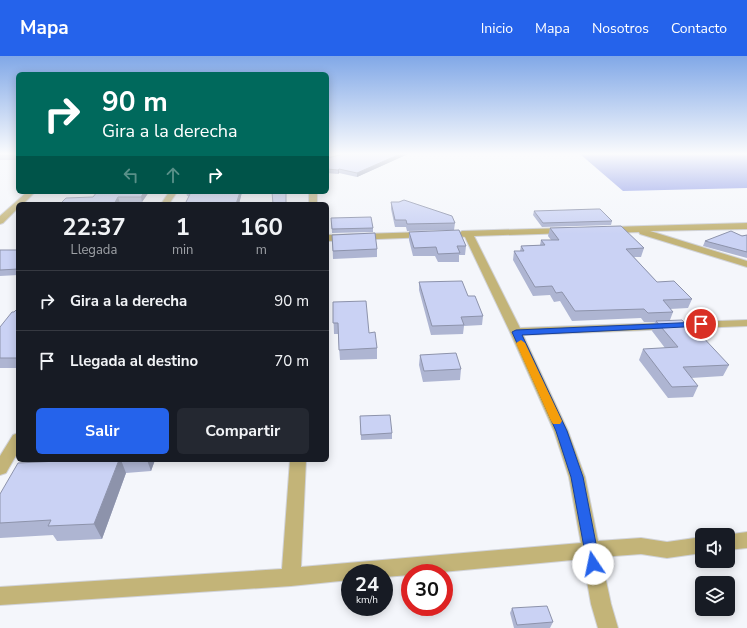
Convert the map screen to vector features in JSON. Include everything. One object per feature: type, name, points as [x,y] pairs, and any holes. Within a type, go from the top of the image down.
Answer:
[{"type":"street","points":[[20,202],[29,194]]},
{"type":"street","points":[[0,221],[16,206]]},
{"type":"street","points":[[602,230],[747,226]]},
{"type":"street","points":[[634,229],[747,264]]},
{"type":"street","points":[[452,235],[578,231]]},
{"type":"street","points":[[468,234],[516,332],[561,431],[577,477],[590,551],[601,604],[608,628]]},
{"type":"street","points":[[329,238],[437,235]]},
{"type":"street","points":[[516,332],[747,322]]},
{"type":"street","points":[[0,469],[16,442]]},
{"type":"street","points":[[291,577],[298,462]]},
{"type":"street","points":[[735,541],[747,540]]},
{"type":"street","points":[[0,596],[291,577],[641,546],[667,550],[695,547]]},
{"type":"water","points":[[611,181],[747,181],[747,188],[623,191]]},
{"type":"building","points":[[95,194],[143,194],[141,197],[118,197],[115,202],[62,202],[66,198],[93,197]]},
{"type":"building","points":[[190,194],[239,194],[237,202],[186,202]]},
{"type":"building","points":[[272,194],[286,194],[286,202],[273,202]]},
{"type":"building","points":[[404,200],[452,216],[455,223],[407,224],[406,220],[395,220],[391,202],[399,202]]},
{"type":"building","points":[[600,209],[612,221],[543,223],[534,211]]},
{"type":"building","points":[[371,217],[373,228],[332,229],[331,218]]},
{"type":"building","points":[[621,226],[644,248],[626,249],[657,282],[674,281],[692,299],[663,300],[673,312],[648,313],[644,309],[575,311],[562,292],[556,293],[552,286],[535,287],[514,251],[524,251],[521,246],[545,245],[541,240],[559,240],[550,228]]},
{"type":"building","points":[[459,230],[466,246],[457,246],[460,253],[438,254],[436,247],[414,248],[409,232]]},
{"type":"building","points":[[731,231],[742,236],[747,235],[747,252],[705,241]]},
{"type":"building","points":[[375,233],[377,249],[333,251],[332,235]]},
{"type":"building","points":[[0,250],[16,250],[16,269],[0,270]]},
{"type":"building","points":[[462,281],[468,296],[475,296],[483,316],[461,317],[464,325],[432,326],[419,282]]},
{"type":"building","points":[[366,301],[369,333],[375,332],[377,348],[339,350],[338,323],[333,323],[333,302]]},
{"type":"building","points":[[16,310],[16,358],[0,358],[0,327],[12,312]]},
{"type":"building","points":[[682,320],[693,332],[698,332],[729,365],[683,367],[698,386],[672,387],[643,349],[678,347],[656,321]]},
{"type":"building","points":[[456,353],[461,369],[424,371],[420,355]]},
{"type":"building","points":[[390,415],[392,433],[361,435],[360,416]]},
{"type":"building","points":[[118,462],[94,524],[48,526],[51,520],[0,523],[0,494],[18,463]]},
{"type":"building","points":[[547,606],[553,622],[517,625],[512,608]]},
{"type":"slow traffic","points":[[521,343],[557,421]]},
{"type":"route","points":[[593,564],[577,477],[561,431],[516,332],[701,324]]}]
